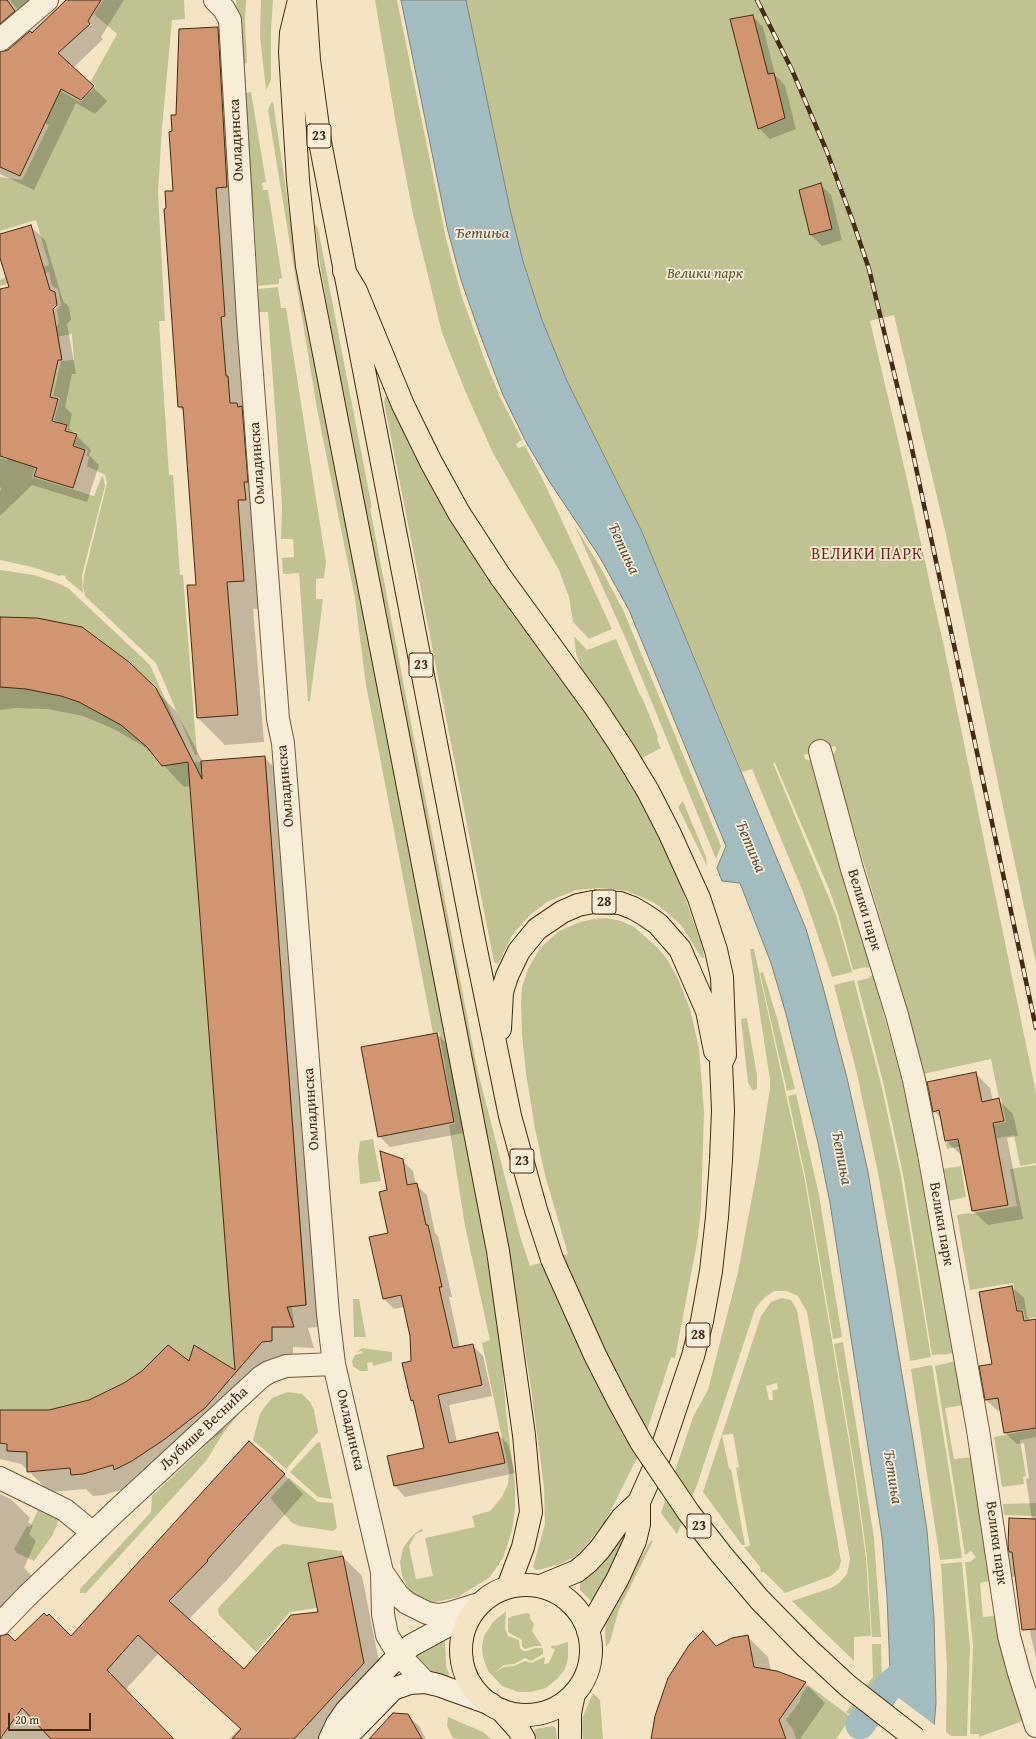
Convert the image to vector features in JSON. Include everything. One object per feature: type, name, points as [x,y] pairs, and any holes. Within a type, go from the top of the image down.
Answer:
[{"type":"main road","points":[[299,0],[291,33],[290,52],[298,180],[307,266],[498,1251],[524,1435],[531,1512],[523,1547],[508,1587]]},
{"type":"main road","name":"23","points":[[305,0],[309,60],[320,142],[344,270],[510,1116],[523,1166],[552,1259],[592,1349],[619,1402],[641,1442],[689,1513],[760,1600],[807,1648],[848,1686],[916,1739]]},
{"type":"main road","points":[[344,270],[356,291],[403,405],[431,462],[459,513],[500,576],[622,748],[648,791],[669,832],[699,898],[716,950],[722,977],[725,1056],[721,1063]]},
{"type":"main road","name":"28","points":[[499,1060],[502,992],[518,951],[537,929],[562,912],[578,905],[593,902],[606,902],[633,908],[645,915],[658,924],[680,949],[704,1004],[716,1057],[721,1063],[722,1146],[717,1217],[711,1271],[702,1321],[685,1382],[669,1431],[639,1502],[622,1518],[588,1562],[576,1570],[541,1586]]},
{"type":"main road","name":"28","points":[[588,1631],[618,1578],[635,1541],[639,1524],[639,1502]]},
{"type":"main road","points":[[496,1707],[523,1715],[534,1715],[556,1708],[574,1694],[583,1680],[589,1664],[591,1653],[588,1631],[584,1620],[571,1602],[552,1590],[541,1586],[530,1585],[508,1587],[487,1597],[475,1609],[466,1623],[461,1642],[462,1662],[468,1681],[480,1697],[496,1707],[518,1730],[524,1739]]},
{"type":"main road","points":[[570,1739],[570,1713],[574,1694]]},
{"type":"street","points":[[0,40],[47,0]]},
{"type":"street","name":"Омладинска","points":[[215,0],[224,9],[230,20],[248,321],[274,672],[278,719],[283,743],[328,1314],[334,1364],[382,1572],[383,1614],[386,1629],[390,1641],[399,1655],[424,1682]]},
{"type":"street","name":"Велики парк","points":[[820,751],[852,869],[895,1008],[914,1080],[929,1154],[978,1430],[1010,1636],[1032,1704],[1036,1726]]},
{"type":"street","name":"Љубише Веснића","points":[[0,1624],[93,1533],[261,1377],[286,1366],[334,1364]]},
{"type":"street","points":[[0,1478],[65,1510],[93,1533]]},
{"type":"street","name":"Омладинска","points":[[382,1572],[398,1596],[407,1603],[427,1613],[438,1615],[475,1609]]},
{"type":"street","points":[[330,1739],[337,1724],[346,1711],[399,1655],[412,1645],[475,1609]]},
{"type":"street","points":[[337,1739],[354,1729],[393,1689],[410,1683],[424,1682],[454,1690],[496,1707]]},
{"type":"green space","points":[[10,0],[35,0],[21,13]]},
{"type":"green space","points":[[103,0],[184,0],[185,19],[172,20],[162,128],[158,192],[165,321],[159,321],[169,475],[173,475],[180,575],[183,575],[197,755],[195,755],[156,663],[85,596],[83,586],[84,576],[107,483],[105,475],[87,466],[89,457],[86,456],[88,450],[74,445],[78,433],[67,430],[68,425],[54,420],[60,398],[53,396],[61,361],[74,360],[72,334],[17,344],[50,335],[59,323],[57,310],[61,305],[58,289],[52,286],[49,272],[0,286],[0,280],[4,278],[49,265],[36,220],[0,231],[0,177],[22,180],[49,125],[41,121],[52,86],[80,102],[96,86],[91,81],[117,34],[94,14]]},
{"type":"green space","points":[[236,0],[246,0],[245,21],[247,63],[240,64]]},
{"type":"green space","points":[[261,0],[273,0],[271,31],[271,80],[266,90],[260,36]]},
{"type":"green space","points":[[375,0],[397,0],[447,243],[462,297],[485,360],[500,397],[522,440],[516,444],[518,448],[525,446],[544,482],[612,629],[589,639],[573,622],[569,597],[559,570],[492,451],[466,393],[442,333],[413,214]]},
{"type":"green space","points":[[466,0],[1036,0],[1036,964],[946,535],[894,315],[870,321],[946,656],[1036,1093],[1036,1163],[1020,1166],[1014,1135],[947,1149],[945,1143],[993,1133],[991,1125],[1006,1122],[1001,1098],[999,1098],[991,1059],[923,1074],[908,1012],[832,756],[836,750],[835,746],[804,755],[805,759],[812,761],[842,875],[871,967],[853,970],[838,914],[829,889],[775,763],[773,763],[836,915],[852,972],[832,977],[803,892],[752,769],[742,772],[642,532],[567,381],[542,320],[523,261],[510,209]]},
{"type":"green space","points":[[251,92],[266,182],[262,183],[263,190],[268,190],[282,278],[279,279],[279,284],[258,286],[253,209],[251,209],[245,93]]},
{"type":"green space","points":[[273,102],[300,284],[467,1147],[496,1308],[501,1349],[506,1412],[515,1485],[515,1509],[512,1530],[503,1558],[490,1577],[458,1597],[436,1602],[428,1602],[412,1594],[407,1586],[402,1576],[400,1562],[403,1548],[411,1537],[422,1528],[423,1531],[416,1534],[409,1546],[416,1579],[433,1576],[425,1538],[475,1527],[472,1516],[490,1511],[502,1497],[508,1484],[509,1471],[482,1343],[490,1340],[465,1226],[449,1125],[455,1123],[439,1032],[433,1033],[366,685],[355,599],[317,409],[268,110]]},
{"type":"green space","points":[[315,224],[318,228],[372,508],[370,508],[477,1068],[520,1236],[530,1266],[568,1254],[545,1175],[535,1129],[526,1073],[522,1035],[522,987],[528,969],[540,948],[559,931],[580,922],[607,918],[621,921],[634,927],[656,946],[667,959],[678,979],[690,1009],[699,1048],[704,1112],[701,1210],[697,1243],[675,1358],[671,1357],[640,1452],[605,1522],[582,1550],[574,1557],[560,1564],[536,1570],[533,1567],[545,1524],[544,1487],[530,1381],[513,1276],[334,346],[319,258]]},
{"type":"green space","points":[[278,287],[281,308],[286,308],[326,562],[324,578],[316,579],[316,599],[323,599],[310,701],[308,701],[299,573],[283,574],[282,558],[294,557],[293,539],[281,539],[282,504],[268,312],[259,312],[258,289]]},
{"type":"green space","points":[[388,396],[411,446],[442,504],[484,571],[560,677],[628,777],[652,822],[678,878],[703,949],[704,958],[701,957],[681,925],[653,902],[627,891],[599,888],[576,890],[547,902],[531,914],[521,925],[512,936],[499,962],[497,964],[494,962],[384,402],[385,397]]},
{"type":"green space","points":[[0,414],[25,421],[25,424],[37,426],[39,418],[48,420],[43,434],[32,431],[26,450],[39,454],[32,477],[94,496],[102,476],[104,479],[105,486],[82,575],[83,593],[65,578],[66,576],[60,576],[32,567],[0,560],[0,491],[2,489],[0,487],[0,458],[8,460],[18,429],[0,422]]},
{"type":"green space","points":[[574,524],[602,570],[624,612],[721,846],[716,859],[625,637]]},
{"type":"green space","points":[[0,570],[34,575],[68,588],[150,665],[186,746],[184,747],[186,763],[265,756],[307,1305],[292,1307],[294,1327],[272,1328],[272,1341],[262,1342],[206,1407],[165,1439],[132,1461],[114,1470],[112,1465],[83,1474],[71,1475],[70,1468],[27,1464],[26,1452],[7,1451],[7,1443],[0,1443]]},
{"type":"green space","points":[[574,636],[587,650],[616,639],[642,697],[661,748],[642,758],[583,673],[576,653]]},
{"type":"green space","points":[[683,801],[706,857],[707,866],[678,807]]},
{"type":"green space","points":[[750,949],[754,949],[805,1181],[854,1471],[866,1558],[871,1636],[854,1637],[854,1661],[792,1601],[831,1588],[839,1583],[847,1574],[850,1560],[807,1312],[798,1296],[787,1291],[774,1291],[764,1298],[755,1309],[697,1485],[677,1534],[661,1513],[693,1417],[708,1390],[738,1272],[759,1160],[770,1080]]},
{"type":"green space","points":[[763,972],[777,1018],[795,1089],[787,1091],[760,973]]},
{"type":"green space","points":[[873,975],[901,1077],[917,1155],[953,1353],[943,1355],[932,1355],[903,1174],[884,1086],[857,981],[869,978]]},
{"type":"green space","points":[[854,980],[882,1088],[901,1176],[931,1357],[910,1361],[895,1266],[877,1168],[857,1074],[834,985]]},
{"type":"green space","points":[[747,1018],[757,1075],[757,1089],[753,1091],[748,1083],[741,1019]]},
{"type":"green space","points":[[796,1094],[819,1195],[842,1337],[833,1339],[806,1180],[788,1096]]},
{"type":"green space","points":[[373,1139],[381,1181],[360,1184],[358,1157],[360,1141]]},
{"type":"green space","points":[[1036,1165],[1036,1317],[1026,1319],[1023,1309],[1018,1310],[1013,1283],[970,1290],[957,1215],[1017,1206],[1010,1169]]},
{"type":"green space","points":[[961,1166],[966,1197],[948,1201],[942,1169]]},
{"type":"green space","points":[[781,1298],[791,1300],[797,1310],[841,1561],[839,1569],[831,1576],[785,1593],[764,1572],[761,1572],[760,1567],[744,1547],[750,1546],[736,1468],[739,1467],[733,1434],[722,1435],[729,1469],[731,1469],[745,1545],[742,1545],[703,1492],[761,1316],[771,1302]],"holes":[[[777,1383],[778,1389],[772,1391],[773,1400],[769,1400],[766,1386]]]},
{"type":"green space","points":[[353,1299],[359,1299],[366,1337],[354,1337]]},
{"type":"green space","points":[[843,1342],[874,1538],[881,1637],[872,1637],[867,1557],[855,1470],[834,1344]]},
{"type":"green space","points":[[362,1348],[392,1352],[392,1361],[373,1366],[372,1362],[367,1363],[368,1371],[360,1371],[353,1366],[352,1361],[355,1355],[363,1353],[362,1351],[357,1352]]},
{"type":"green space","points":[[955,1361],[963,1405],[945,1408],[954,1459],[972,1457],[990,1581],[980,1583],[983,1617],[996,1616],[1008,1675],[1023,1721],[979,1737],[979,1734],[970,1734],[973,1646],[965,1562],[970,1562],[976,1557],[971,1551],[965,1555],[935,1366]]},
{"type":"green space","points":[[932,1365],[962,1558],[940,1560],[911,1369]]},
{"type":"green space","points":[[287,1392],[302,1394],[310,1402],[314,1410],[318,1432],[286,1469],[253,1440],[260,1414],[264,1408],[272,1398]]},
{"type":"green space","points":[[1036,1429],[1036,1437],[1020,1440],[1026,1476],[1023,1477],[1024,1484],[1002,1487],[994,1437]]},
{"type":"green space","points":[[222,1430],[224,1432],[206,1461],[86,1593],[80,1593],[80,1589],[151,1512],[152,1496]]},
{"type":"green space","points":[[320,1442],[332,1499],[318,1497],[290,1472],[317,1443]]},
{"type":"green space","points":[[289,1478],[318,1502],[333,1503],[337,1528],[333,1531],[299,1526],[291,1522],[270,1498]]},
{"type":"green space","points":[[1036,1503],[1036,1516],[1004,1515],[1003,1504]]},
{"type":"green space","points":[[38,1510],[59,1520],[52,1536],[34,1561],[17,1553],[14,1549],[27,1526],[30,1527]]},
{"type":"green space","points":[[623,1533],[626,1533],[620,1555],[591,1601],[580,1590],[580,1582],[596,1568]]},
{"type":"green space","points":[[651,1540],[653,1541],[619,1609],[610,1642],[606,1647],[606,1620]]},
{"type":"green space","points":[[283,1544],[342,1551],[343,1556],[308,1563],[317,1608],[290,1612],[256,1652],[219,1615],[218,1609],[275,1548]]},
{"type":"green space","points":[[1008,1552],[1036,1553],[1036,1573],[1011,1577]]},
{"type":"green space","points":[[962,1562],[970,1647],[967,1736],[951,1736],[946,1732],[947,1666],[941,1564]]},
{"type":"green space","points":[[506,1611],[505,1629],[508,1636],[519,1640],[520,1648],[523,1651],[541,1648],[543,1649],[543,1654],[531,1661],[525,1658],[514,1664],[504,1665],[495,1672],[504,1667],[514,1666],[525,1661],[532,1663],[544,1657],[544,1664],[549,1663],[555,1649],[551,1648],[552,1645],[555,1646],[568,1642],[568,1658],[565,1669],[558,1678],[546,1688],[530,1692],[518,1692],[502,1686],[488,1671],[483,1657],[482,1646],[484,1636],[493,1622]]},
{"type":"green space","points":[[527,1613],[530,1614],[530,1618],[534,1624],[532,1631],[542,1646],[535,1646],[525,1649],[522,1646],[522,1640],[508,1632],[508,1618]]},
{"type":"green space","points":[[442,1640],[445,1642],[446,1666],[449,1674],[449,1677],[445,1678],[427,1669],[413,1656]]},
{"type":"green space","points":[[872,1644],[881,1644],[882,1684],[855,1719],[846,1712],[873,1677]]},
{"type":"green space","points":[[808,1685],[851,1717],[836,1739],[796,1739],[793,1729],[786,1720],[800,1701],[801,1696]]},
{"type":"green space","points":[[593,1693],[600,1700],[603,1739],[583,1739],[583,1716]]},
{"type":"green space","points":[[448,1717],[483,1732],[491,1739],[453,1738],[447,1726]]},
{"type":"green space","points":[[553,1726],[556,1728],[557,1739],[537,1739],[534,1734],[535,1729]]},
{"type":"water","name":"Ђетиња","points":[[401,0],[466,0],[510,209],[523,261],[542,320],[567,381],[642,532],[806,929],[847,1078],[868,1172],[913,1440],[927,1530],[934,1618],[936,1703],[933,1739],[888,1739],[890,1672],[887,1597],[882,1537],[830,1203],[818,1143],[786,1014],[771,963],[740,883],[722,881],[717,868],[726,846],[629,610],[599,556],[549,481],[525,440],[503,395],[461,280],[447,227]]},
{"type":"pier","points":[[887,1689],[936,1726],[935,1739],[886,1739]]},
{"type":"building","points":[[0,0],[7,0],[15,11],[0,24]]},
{"type":"building","points":[[66,0],[101,0],[88,21],[90,24],[58,53],[94,86],[81,100],[61,89],[20,176],[0,167],[0,52],[8,50],[30,31],[32,33]]},
{"type":"building","points":[[753,15],[768,74],[774,73],[785,118],[758,129],[730,19]]},
{"type":"building","points":[[218,27],[227,187],[216,188],[225,316],[221,317],[230,403],[237,403],[238,407],[242,406],[248,482],[244,482],[246,500],[238,500],[244,581],[227,582],[238,715],[197,718],[187,585],[196,585],[183,407],[178,407],[164,209],[166,208],[165,191],[173,191],[169,132],[172,131],[171,115],[176,115],[179,29]]},
{"type":"building","points":[[821,183],[832,229],[810,235],[799,190]]},
{"type":"building","points":[[31,225],[50,290],[55,292],[57,305],[53,309],[62,360],[58,360],[50,397],[58,399],[52,421],[67,425],[65,431],[77,434],[73,446],[85,450],[73,488],[34,476],[37,468],[0,456],[0,289],[9,287],[0,258],[0,234]]},
{"type":"building","points":[[0,617],[37,618],[82,627],[129,662],[156,688],[202,779],[201,761],[265,756],[306,1305],[287,1307],[294,1327],[272,1327],[272,1341],[262,1342],[205,1408],[165,1439],[132,1461],[114,1470],[113,1465],[83,1474],[71,1475],[70,1468],[27,1472],[27,1452],[7,1451],[7,1444],[0,1443],[0,1410],[49,1410],[89,1400],[124,1383],[142,1371],[168,1345],[189,1361],[194,1345],[235,1370],[188,762],[162,766],[147,747],[121,725],[79,702],[61,696],[26,689],[0,687]]},
{"type":"building","points":[[437,1033],[454,1122],[378,1137],[361,1047]]},
{"type":"building","points":[[976,1072],[982,1102],[999,1098],[1004,1121],[993,1123],[1008,1205],[972,1211],[958,1139],[945,1141],[939,1110],[933,1112],[927,1082]]},
{"type":"building","points":[[380,1151],[403,1159],[407,1185],[417,1183],[442,1287],[439,1287],[453,1348],[473,1344],[482,1385],[438,1395],[449,1443],[498,1432],[505,1463],[394,1486],[387,1456],[424,1448],[413,1400],[411,1401],[402,1363],[411,1361],[410,1336],[401,1295],[383,1299],[369,1237],[388,1233],[379,1192],[387,1190]]},
{"type":"building","points":[[1012,1286],[1017,1311],[1022,1311],[1024,1321],[1036,1319],[1036,1428],[1004,1433],[998,1398],[985,1400],[979,1366],[992,1364],[979,1292]]},
{"type":"building","points":[[249,1441],[285,1474],[207,1560],[208,1561],[169,1601],[244,1669],[291,1615],[318,1612],[308,1563],[343,1556],[364,1663],[294,1739],[232,1739],[241,1729],[138,1635],[107,1670],[174,1739],[51,1739],[22,1708],[0,1739],[0,1636],[8,1634],[15,1641],[44,1613],[47,1616],[49,1614],[71,1636]]},
{"type":"building","points":[[1009,1518],[1036,1519],[1036,1629],[1022,1630],[1012,1552],[1009,1552],[1008,1546]]},
{"type":"building","points":[[703,1631],[716,1646],[732,1638],[748,1635],[754,1667],[777,1671],[806,1682],[779,1720],[786,1739],[651,1739],[655,1716],[668,1678],[689,1645]]},
{"type":"building","points":[[393,1713],[408,1714],[422,1739],[369,1739]]},
{"type":"waterway","points":[[860,1725],[889,1686],[912,1666]]},
{"type":"railway","points":[[757,0],[792,70],[827,152],[869,269],[909,435],[1036,1028]]},
{"type":"district","name":"ВЕЛИКИ ПАРК","points":[[867,555]]}]
